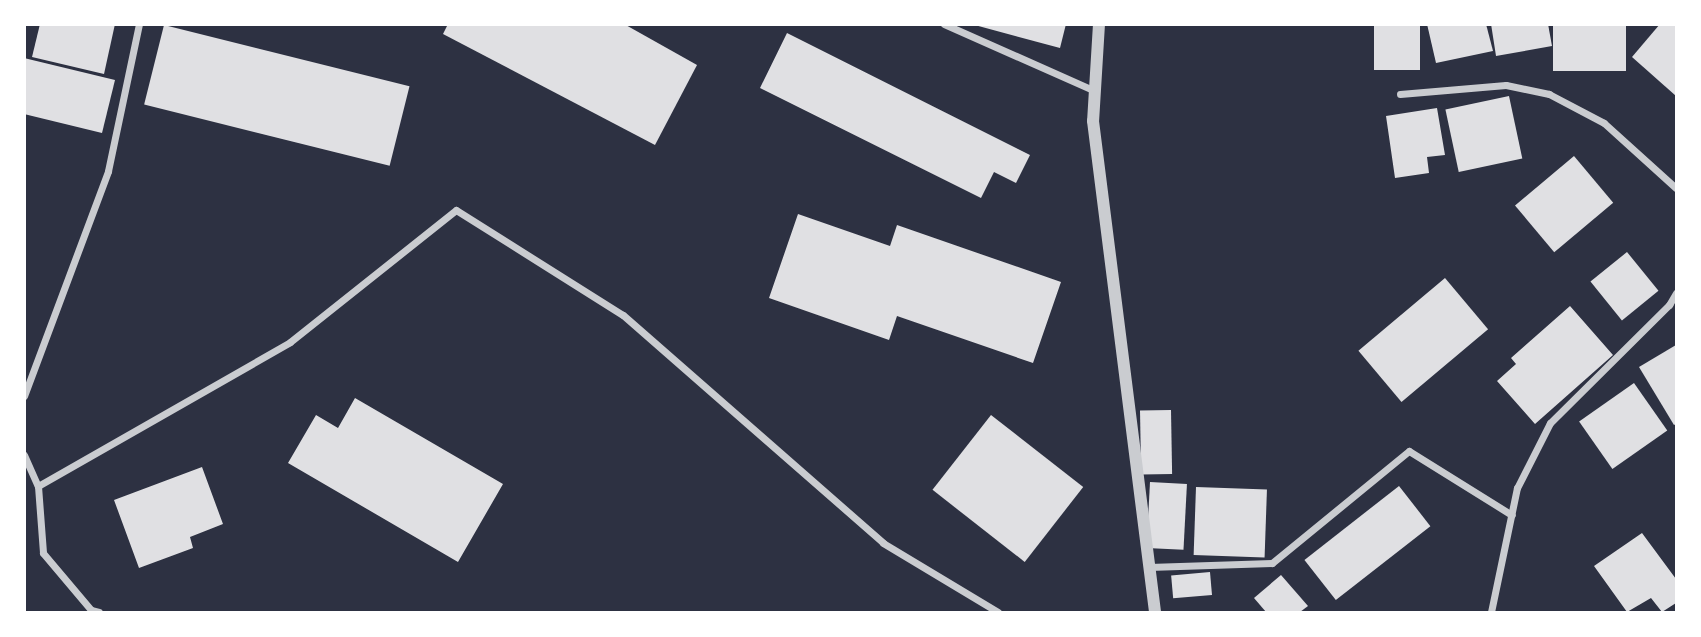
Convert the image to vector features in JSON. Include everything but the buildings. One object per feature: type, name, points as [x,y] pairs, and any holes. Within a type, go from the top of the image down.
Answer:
[{"type":"street","points":[[24,396],[108,171],[139,24]]},
{"type":"street","points":[[944,24],[1094,91]]},
{"type":"street","points":[[1099,24],[1093,121],[1154,612]]},
{"type":"street","points":[[1400,94],[1506,85],[1549,94],[1604,123],[1676,188]]},
{"type":"street","points":[[38,486],[290,342],[456,210],[623,315],[883,543],[998,612]]},
{"type":"street","points":[[1491,612],[1517,488],[1550,423],[1673,305],[1676,293]]},
{"type":"street","points":[[1148,567],[1272,563],[1409,452],[1512,515]]},
{"type":"street","points":[[24,455],[38,486],[43,553],[91,610],[99,612]]}]
